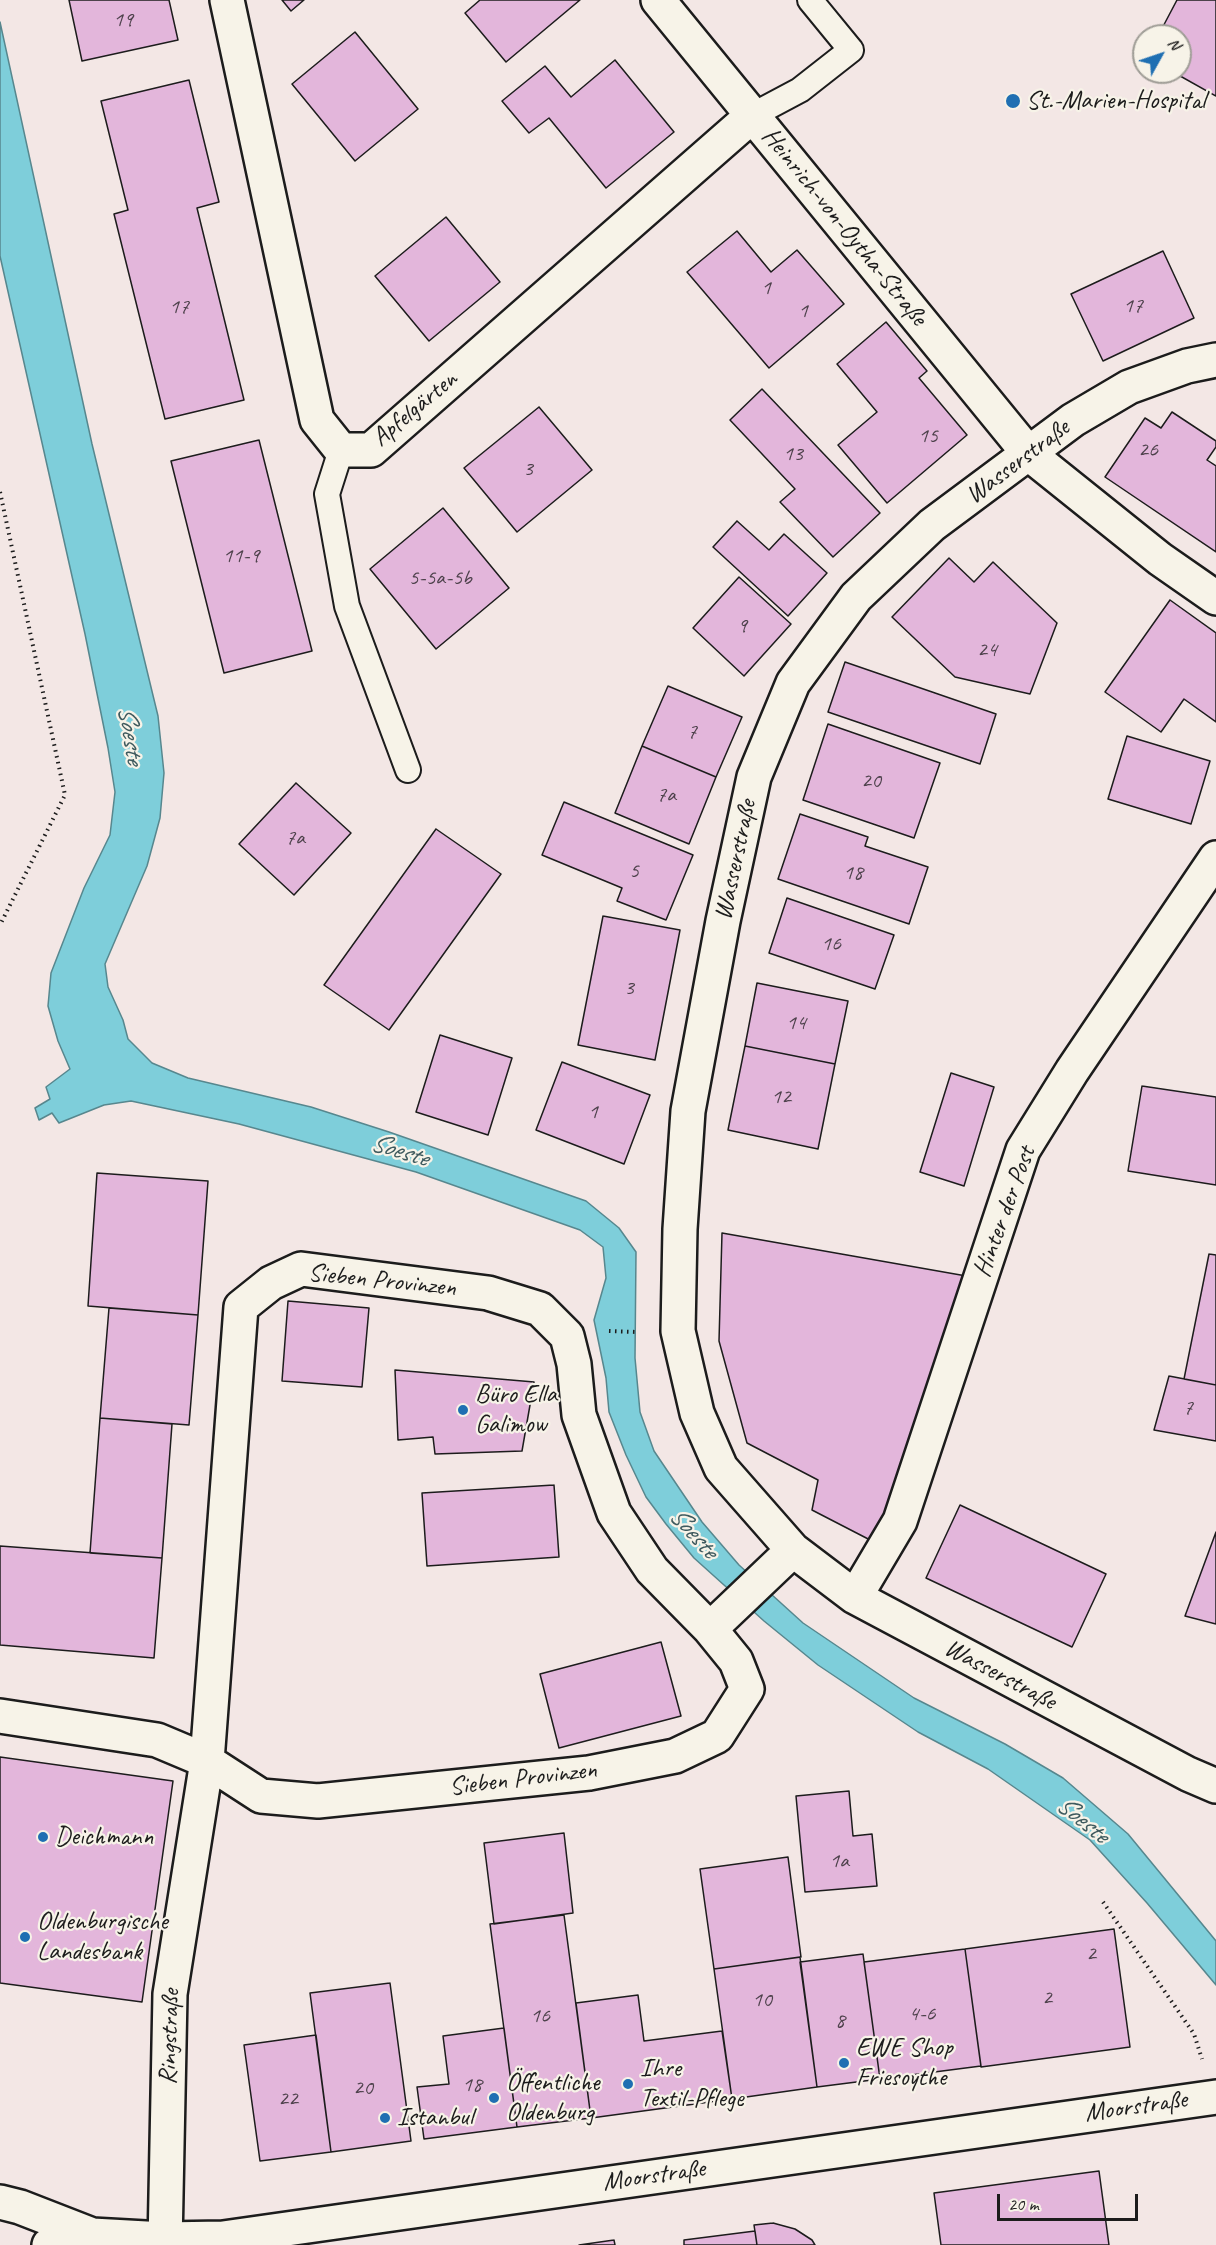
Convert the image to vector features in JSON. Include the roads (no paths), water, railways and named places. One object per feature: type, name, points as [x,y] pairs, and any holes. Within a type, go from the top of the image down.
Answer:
[{"type":"street","name":"Apfelgärten","points":[[228,0],[317,420],[341,450],[371,450],[753,115]]},
{"type":"street","name":"Heinrich-von-Oytha-Straße","points":[[658,0],[1029,454],[1160,559],[1216,598]]},
{"type":"street","name":"Wasserstraße","points":[[1216,360],[1187,366],[1129,387],[1073,420],[932,525],[856,597],[793,683],[754,777],[723,921],[688,1112],[680,1230],[678,1331],[697,1413],[721,1467],[786,1557],[1146,1752],[1216,1786]]},
{"type":"street","name":"Hinter der Post","points":[[855,1596],[900,1521],[1023,1150],[1072,1071],[1216,858]]},
{"type":"street","name":"Sieben Provinzen","points":[[0,1716],[157,1740],[207,1761],[261,1796],[318,1801],[589,1773],[675,1756],[717,1736],[747,1689],[736,1661],[710,1629],[652,1570],[614,1513],[579,1415],[574,1364],[567,1336],[540,1309],[488,1293],[301,1269],[272,1283],[241,1307],[207,1761]]},
{"type":"street","points":[[710,1629],[786,1557]]},
{"type":"street","name":"Ringstraße","points":[[164,2242],[170,1994],[207,1761]]},
{"type":"street","name":"Moorstraße","points":[[0,2202],[20,2207],[92,2235],[164,2242],[223,2238],[1215,2097]]},
{"type":"street","name":"Moorstraße","points":[[49,2245],[92,2235]]},
{"type":"lane","points":[[753,115],[800,90],[851,50],[810,0]]},
{"type":"lane","points":[[341,450],[327,494],[347,606],[408,770]]},
{"type":"water","name":"Soeste","points":[[0,22],[92,444],[158,716],[164,773],[160,818],[147,866],[105,964],[108,987],[123,1020],[128,1039],[152,1063],[188,1078],[311,1107],[389,1132],[586,1201],[619,1228],[636,1252],[635,1358],[640,1412],[654,1451],[702,1522],[739,1565],[803,1623],[914,1698],[1005,1744],[1063,1778],[1128,1834],[1216,1941],[1216,1985],[1090,1840],[988,1769],[918,1732],[818,1665],[764,1621],[694,1558],[646,1497],[609,1412],[606,1378],[594,1320],[606,1278],[603,1247],[580,1230],[416,1172],[239,1124],[131,1101],[104,1105],[59,1123],[52,1113],[39,1120],[35,1108],[50,1099],[46,1087],[70,1069],[58,1041],[48,1006],[51,973],[84,888],[110,835],[115,792],[85,634],[0,256]]},
{"type":"place","name":"St.-Marien-Hospital","points":[[1013,101]]},
{"type":"place","name":"Büro Ella Galimow","points":[[463,1410]]},
{"type":"place","name":"Deichmann","points":[[43,1837]]},
{"type":"place","name":"Oldenburgische Landesbank","points":[[25,1937]]},
{"type":"place","name":"EWE Shop Friesoythe","points":[[844,2063]]},
{"type":"place","name":"Ihre Textil-Pflege","points":[[628,2084]]},
{"type":"place","name":"Öffentliche Oldenburg","points":[[494,2098]]},
{"type":"place","name":"Istanbul","points":[[385,2118]]}]
